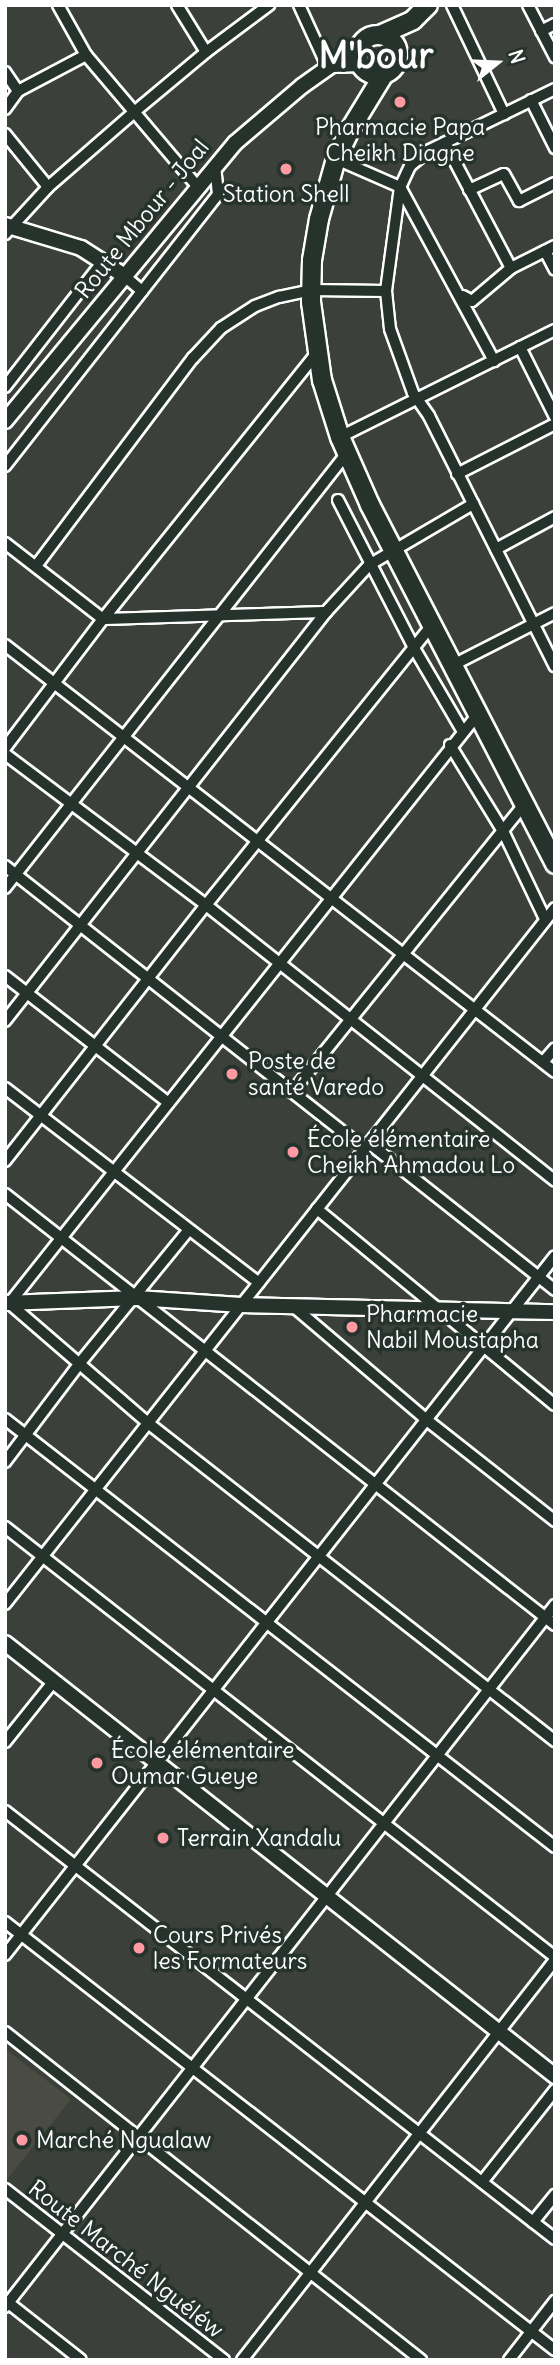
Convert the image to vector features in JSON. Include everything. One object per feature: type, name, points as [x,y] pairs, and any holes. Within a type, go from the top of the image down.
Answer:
[{"type":"highway","points":[[368,64],[394,66],[413,20],[428,5]]},
{"type":"highway","points":[[413,20],[380,35],[368,37],[370,97],[336,159],[317,229],[311,290],[317,352],[322,380],[343,445],[524,804],[550,844],[555,864]]},
{"type":"highway","points":[[380,35],[392,41],[397,55]]},
{"type":"main road","name":"Route Mbour - Joal","points":[[5,421],[74,340],[123,275],[215,164],[259,121],[330,66],[368,64]]},
{"type":"main road","points":[[7,229],[81,248],[104,260],[123,275]]},
{"type":"main road","points":[[6,1304],[136,1298],[294,1307],[555,1311]]},
{"type":"main road","points":[[5,1643],[555,2076]]},
{"type":"street","points":[[58,5],[86,55],[197,186]]},
{"type":"street","points":[[177,5],[206,52]]},
{"type":"street","points":[[7,229],[48,187],[133,113],[206,52],[269,5]]},
{"type":"street","points":[[299,5],[330,66]]},
{"type":"street","points":[[452,5],[504,114]]},
{"type":"street","points":[[528,5],[555,57]]},
{"type":"street","points":[[541,31],[555,24]]},
{"type":"street","points":[[5,109],[18,91],[86,55]]},
{"type":"street","points":[[5,72],[18,91]]},
{"type":"street","points":[[555,89],[415,160],[400,187],[386,291],[390,329],[418,401],[429,416],[555,666]]},
{"type":"street","points":[[531,100],[555,148]]},
{"type":"street","points":[[5,134],[48,187]]},
{"type":"street","points":[[445,143],[511,268]]},
{"type":"street","points":[[336,159],[400,187],[494,361]]},
{"type":"street","points":[[5,466],[218,194],[215,164]]},
{"type":"street","points":[[469,190],[504,174],[519,201],[555,183]]},
{"type":"street","points":[[460,294],[472,301],[511,268],[550,248],[555,270]]},
{"type":"street","points":[[5,387],[104,260]]},
{"type":"street","points":[[123,275],[142,291]]},
{"type":"street","points":[[36,566],[193,358],[221,328],[242,312],[268,300],[311,290],[386,291]]},
{"type":"street","points":[[5,888],[221,614],[343,445],[418,401],[555,330]]},
{"type":"street","points":[[520,347],[555,417]]},
{"type":"street","points":[[5,748],[103,619],[317,352]]},
{"type":"street","points":[[457,474],[555,424]]},
{"type":"street","points":[[338,500],[369,565],[462,730]]},
{"type":"street","points":[[5,1021],[326,612],[369,565],[473,504]]},
{"type":"street","points":[[496,549],[555,517]]},
{"type":"street","points":[[5,542],[103,619],[326,612]]},
{"type":"street","points":[[453,665],[555,613]]},
{"type":"street","points":[[5,1161],[205,905],[432,625]]},
{"type":"street","points":[[5,645],[259,839],[555,1072]]},
{"type":"street","points":[[478,714],[450,745],[63,1238],[6,1304],[148,1423],[555,1741]]},
{"type":"street","points":[[450,745],[503,831],[545,919]]},
{"type":"street","points":[[5,754],[205,905],[555,1181]]},
{"type":"street","points":[[292,1092],[524,804]]},
{"type":"street","points":[[5,866],[292,1092],[555,1290]]},
{"type":"street","points":[[5,1604],[555,908]]},
{"type":"street","points":[[5,976],[169,1103]]},
{"type":"street","points":[[543,1062],[555,1048]]},
{"type":"street","points":[[5,1088],[259,1283]]},
{"type":"street","points":[[5,1194],[555,1625]]},
{"type":"street","points":[[317,1209],[555,1405]]},
{"type":"street","points":[[5,1462],[79,1364],[136,1298],[188,1231]]},
{"type":"street","points":[[5,1955],[428,1421],[555,1256]]},
{"type":"street","points":[[294,1307],[428,1421],[555,1521]]},
{"type":"street","points":[[5,1419],[555,1847]]},
{"type":"street","points":[[5,1527],[555,1958],[242,2360]]},
{"type":"street","points":[[81,2360],[6,2304],[555,1605]]},
{"type":"street","points":[[5,1742],[54,1681]]},
{"type":"street","points":[[5,1811],[555,2239]]},
{"type":"street","points":[[5,1922],[555,2350]]},
{"type":"street","points":[[5,2032],[421,2360]]},
{"type":"street","points":[[482,2182],[555,2090]]},
{"type":"street","name":"Route Marché Nguéléw","points":[[5,2189],[223,2360]]},
{"type":"street","points":[[533,2222],[555,2195]]},
{"type":"street","points":[[509,2360],[555,2301]]},
{"type":"shaded area","name":"Marché Ngualaw","points":[[5,2049],[71,2099],[5,2182]]},
{"type":"place","name":"Pharmacie Papa Cheikh Diagne","points":[[400,102]]},
{"type":"place","name":"Station Shell","points":[[286,169]]},
{"type":"place","name":"Poste de santé Varedo","points":[[232,1074]]},
{"type":"place","name":"École élémentaire Cheikh Ahmadou Lo","points":[[293,1152]]},
{"type":"place","name":"Pharmacie Nabil Moustapha","points":[[352,1327]]},
{"type":"place","name":"École élémentaire Oumar Gueye","points":[[97,1763]]},
{"type":"place","name":"Terrain Xandalu","points":[[163,1838]]},
{"type":"place","name":"Cours Privés les Formateurs","points":[[139,1948]]},
{"type":"place","name":"Marché Ngualaw","points":[[22,2140]]},
{"type":"district","name":"M'bour","points":[[376,55]]}]
